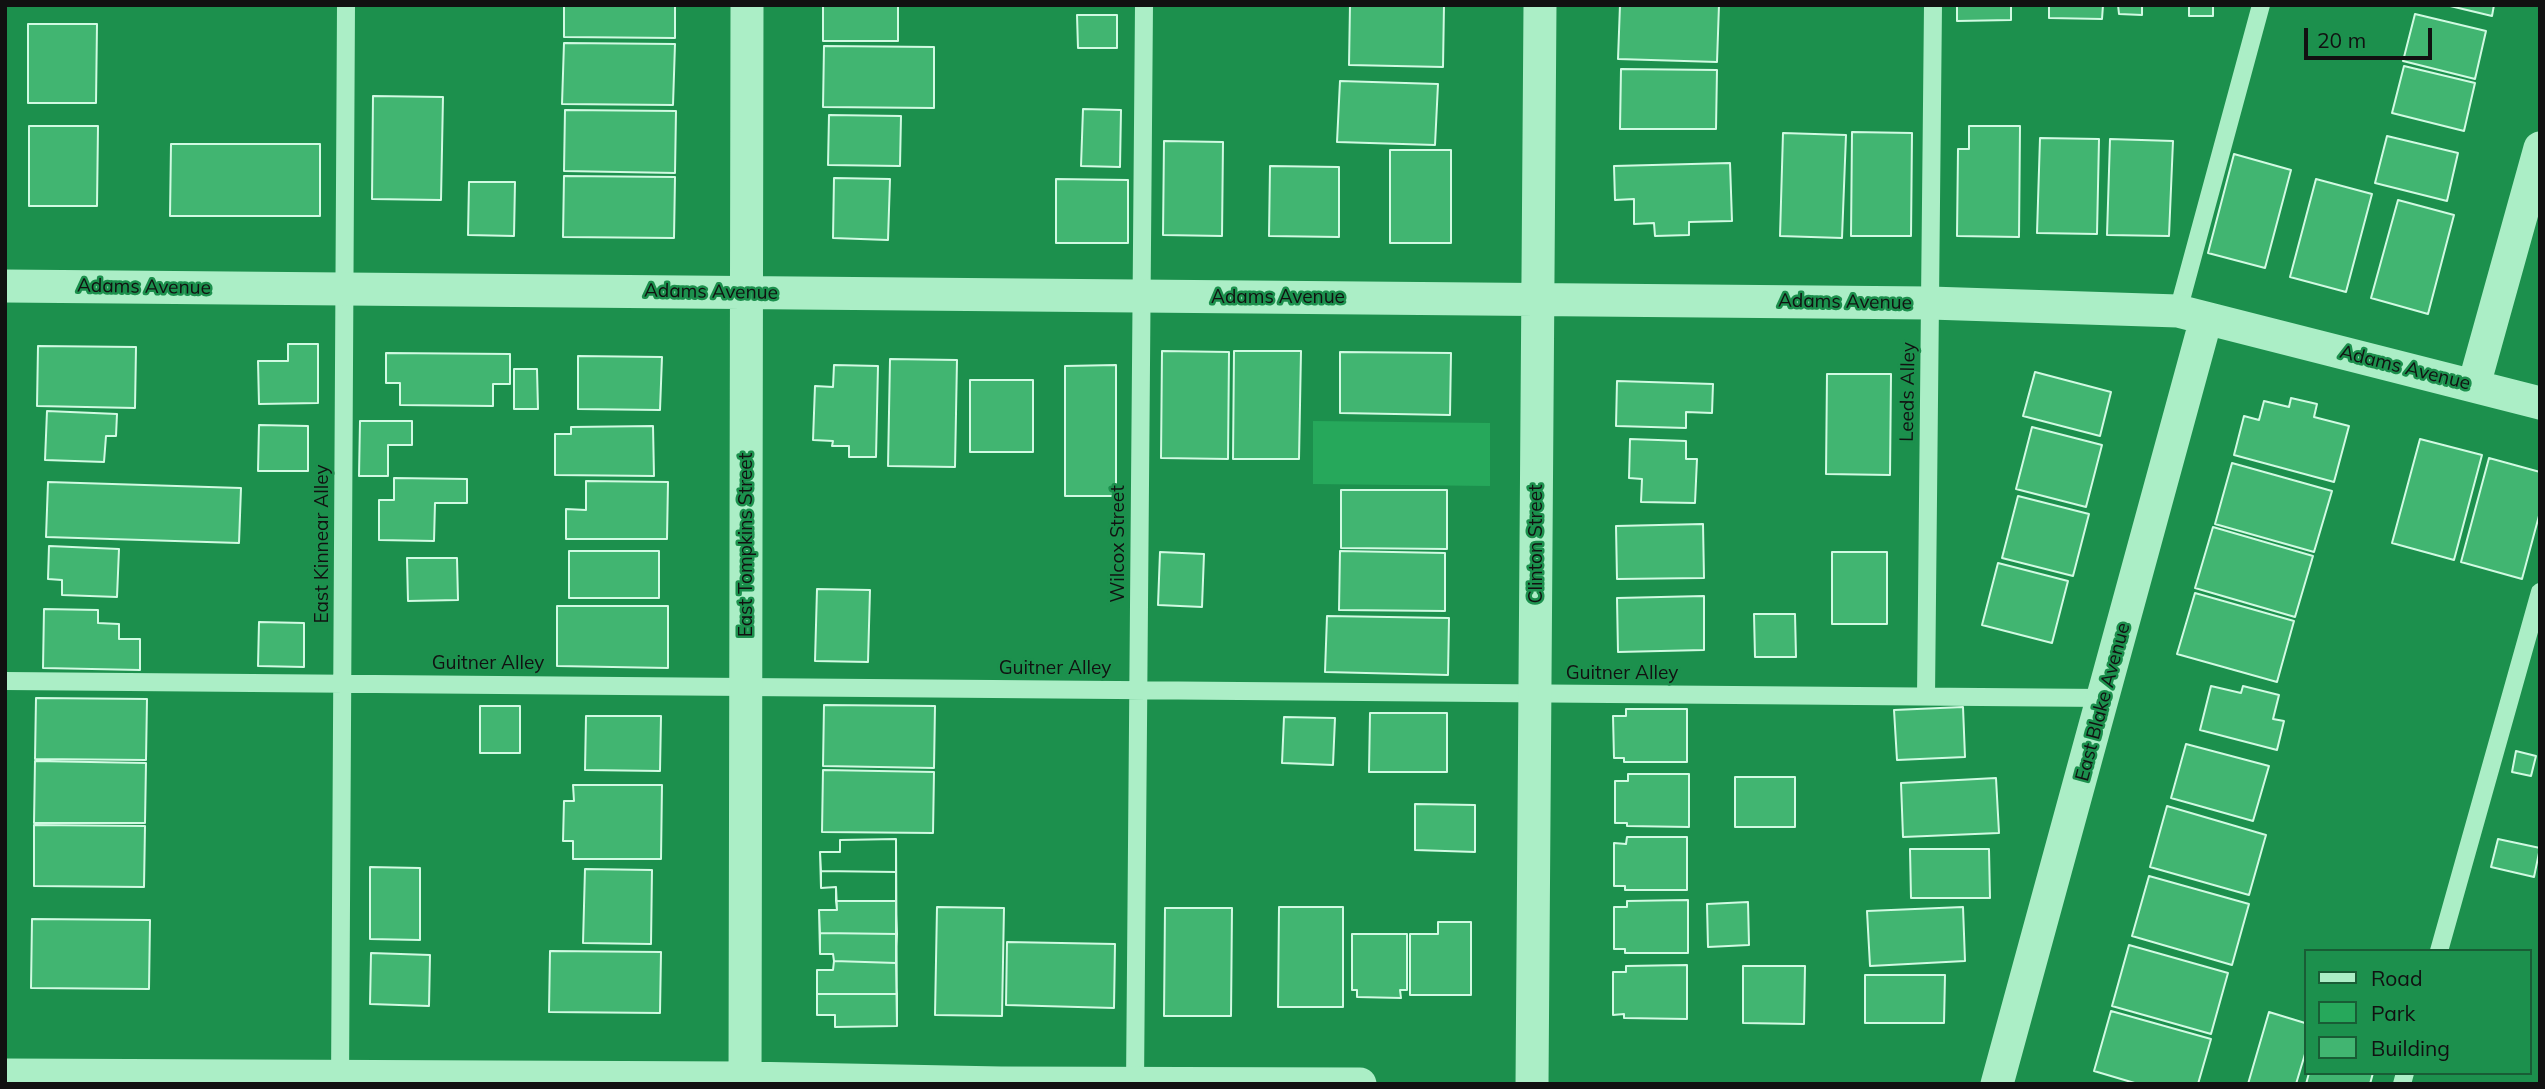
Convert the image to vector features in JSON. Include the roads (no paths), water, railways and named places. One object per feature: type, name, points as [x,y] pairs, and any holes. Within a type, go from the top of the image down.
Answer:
[{"type":"street","name":"East Tompkins Street","points":[[745,1081],[747,5]]},
{"type":"street","name":"Clinton Street","points":[[1532,1084],[1540,5]]},
{"type":"street","points":[[2474,385],[2540,148]]},
{"type":"street","name":"Adams Avenue","points":[[5,286],[1930,303],[2192,315],[2540,403]]},
{"type":"street","name":"East Blake Avenue","points":[[1997,1084],[2105,698],[2192,315]]},
{"type":"street","points":[[5,1075],[340,1081],[1360,1084]]},
{"type":"lane","name":"East Kinnear Alley","points":[[340,1081],[346,5]]},
{"type":"lane","name":"Wilcox Street","points":[[1135,1084],[1144,5]]},
{"type":"lane","name":"Leeds Alley","points":[[1926,696],[1933,5]]},
{"type":"lane","points":[[2192,315],[2261,5]]},
{"type":"lane","points":[[2440,949],[2540,592]]},
{"type":"lane","name":"Guitner Alley","points":[[5,681],[2105,698]]}]
